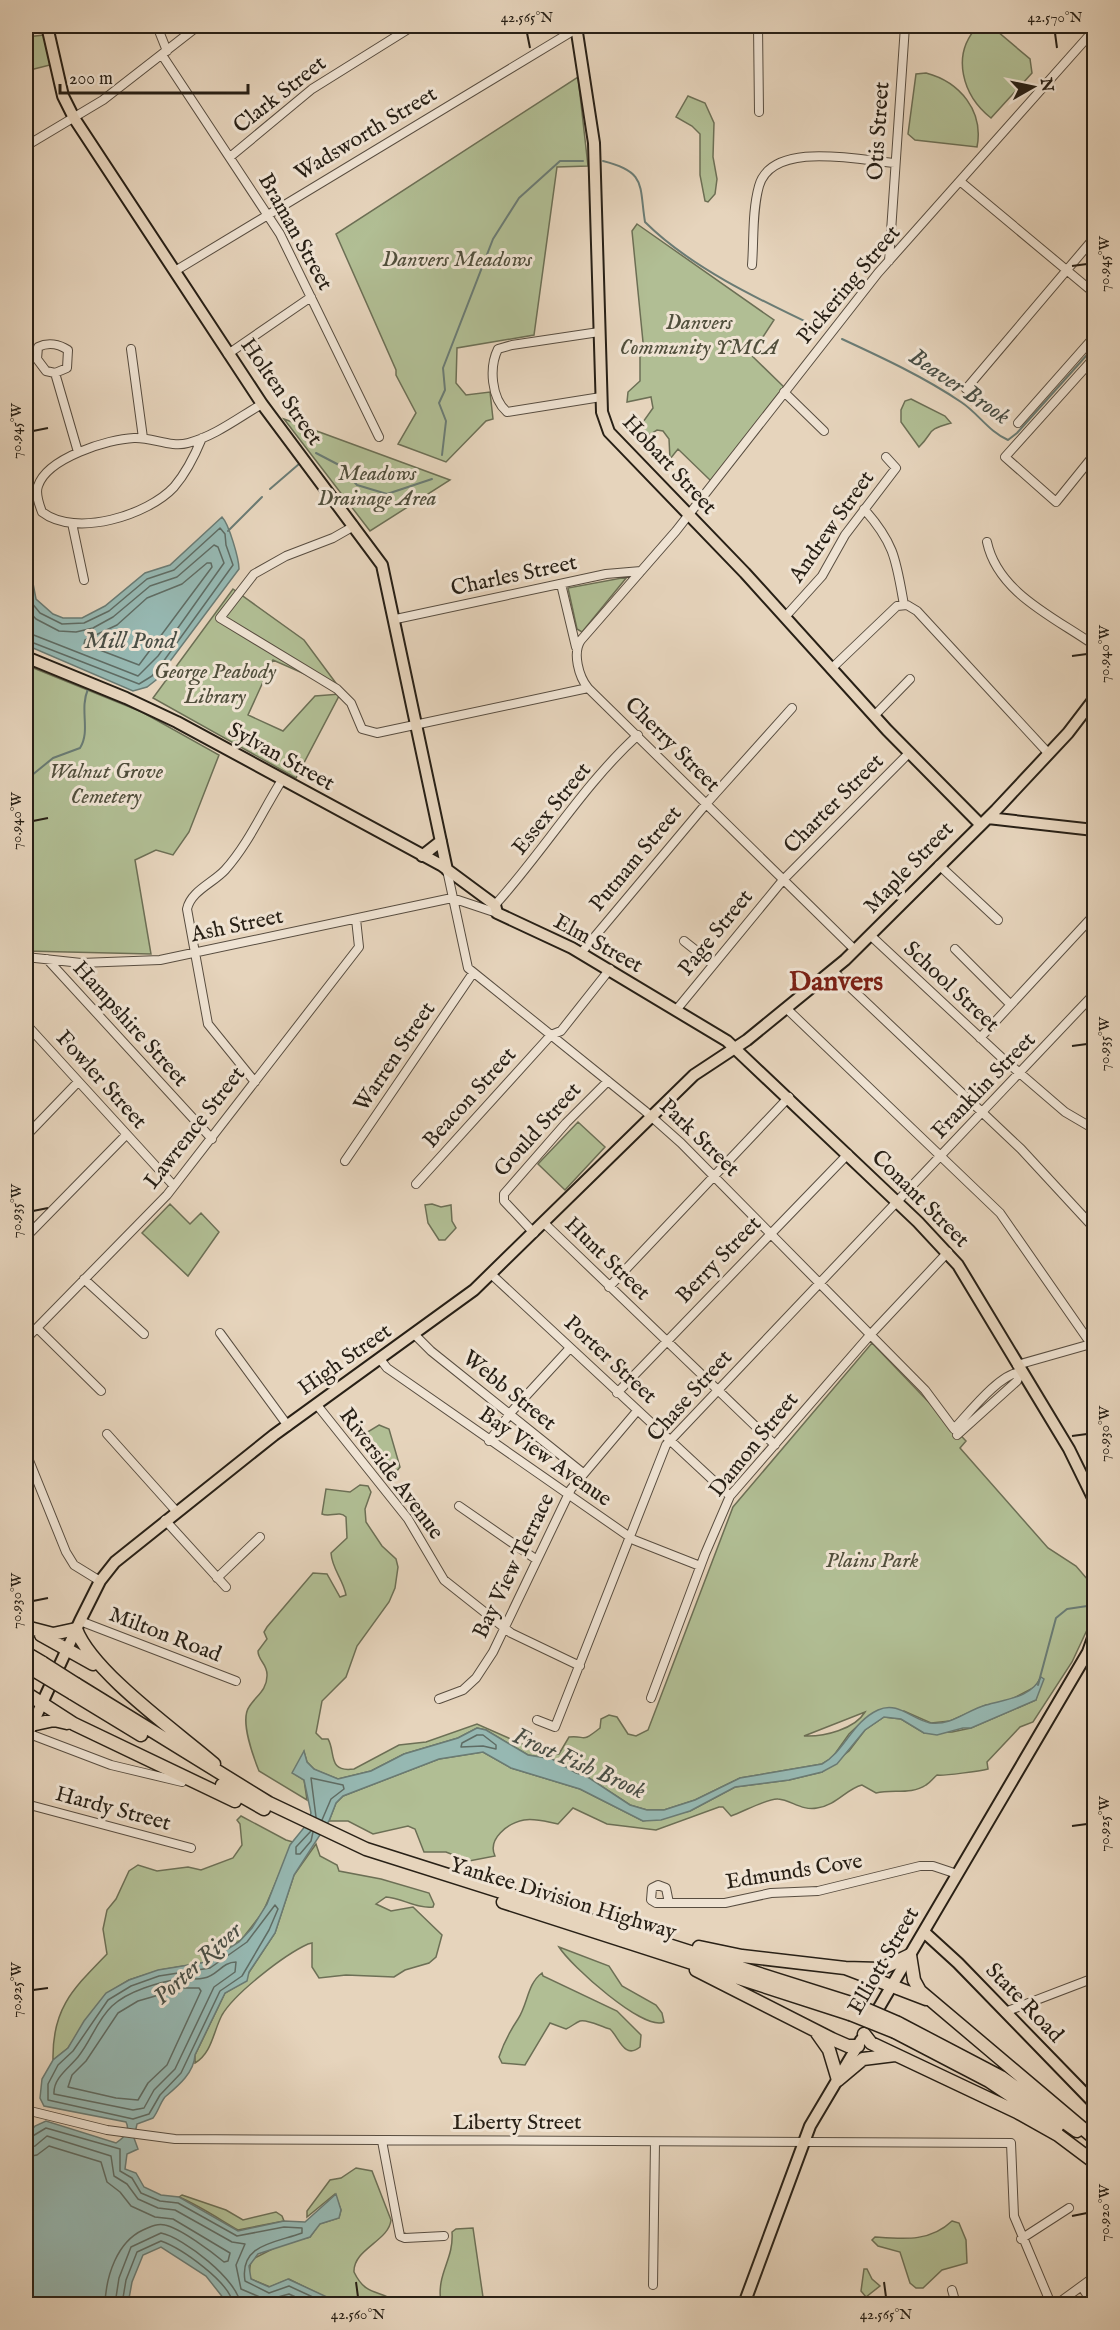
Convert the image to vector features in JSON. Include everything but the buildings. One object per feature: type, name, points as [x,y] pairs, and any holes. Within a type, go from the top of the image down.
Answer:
[{"type":"highway","points":[[28,1628],[62,1634],[78,1625],[85,1649],[105,1671],[240,1786]]},
{"type":"highway","points":[[28,1628],[105,1671]]},
{"type":"highway","name":"Yankee Division Highway","points":[[26,1653],[40,1667],[276,1816],[295,1822]]},
{"type":"highway","name":"Yankee Division Highway","points":[[26,1665],[40,1667]]},
{"type":"highway","name":"Yankee Division Highway","points":[[74,1689],[240,1786],[295,1822],[391,1867],[852,2009]]},
{"type":"highway","points":[[26,1693],[74,1724],[236,1801],[276,1816]]},
{"type":"highway","points":[[26,1706],[28,1732],[54,1720],[74,1724]]},
{"type":"highway","name":"Yankee Division Highway","points":[[328,1838],[626,1932],[852,2009],[1001,2077],[1095,2144]]},
{"type":"highway","points":[[583,1928],[616,1943],[707,1975],[816,2031],[848,2046],[858,2046]]},
{"type":"highway","points":[[626,1932],[742,1956],[845,1968],[880,1969],[910,1955],[915,1983],[930,2000],[1064,2109],[1095,2138]]},
{"type":"highway","points":[[845,1968],[930,2000]]},
{"type":"highway","name":"Yankee Division Highway","points":[[896,2028],[989,2081],[1043,2116],[1095,2157]]},
{"type":"highway","points":[[816,2031],[829,2050],[838,2080],[863,2059],[899,2055]]},
{"type":"highway","points":[[864,2034],[871,2043],[1041,2125],[1095,2162]]},
{"type":"main road","name":"Holten Street","points":[[47,26],[63,96],[74,118],[262,404],[382,565],[396,619],[447,870]]},
{"type":"main road","name":"Hobart Street","points":[[576,27],[594,143],[598,332],[603,419],[616,443],[785,617],[909,753],[984,821]]},
{"type":"main road","name":"Sylvan Street","points":[[26,657],[151,709],[447,870]]},
{"type":"main road","name":"Maple Street","points":[[735,1047],[787,1009],[855,950],[984,821],[1049,753],[1095,699]]},
{"type":"main road","points":[[984,821],[1095,830]]},
{"type":"main road","points":[[422,856],[441,841]]},
{"type":"main road","name":"Elm Street","points":[[447,870],[496,909],[610,969],[735,1047]]},
{"type":"main road","name":"Conant Street","points":[[735,1047],[948,1252],[1073,1455],[1095,1500]]},
{"type":"main road","name":"High Street","points":[[28,1732],[100,1581],[121,1556],[176,1511],[288,1426],[415,1335],[491,1274],[694,1075],[735,1047]]},
{"type":"main road","name":"Elliott Street","points":[[744,2304],[802,2142],[891,1986],[1091,1649],[1095,1635]]},
{"type":"main road","name":"State Road","points":[[924,1932],[1095,2103]]},
{"type":"street","name":"Braman Street","points":[[157,26],[165,53],[268,214],[296,263],[379,437]]},
{"type":"street","points":[[26,146],[103,100],[198,26]]},
{"type":"street","name":"Clark Street","points":[[230,157],[312,89],[413,26]]},
{"type":"street","points":[[758,26],[759,112]]},
{"type":"street","name":"Otis Street","points":[[890,261],[905,26]]},
{"type":"street","name":"Wadsworth Street","points":[[175,271],[576,27]]},
{"type":"street","name":"Pickering Street","points":[[576,647],[688,515],[890,261],[1095,30]]},
{"type":"street","points":[[752,265],[759,185],[773,167],[786,159],[804,156],[895,163]]},
{"type":"street","points":[[961,182],[1017,232],[1095,293]]},
{"type":"street","points":[[966,389],[1095,238]]},
{"type":"street","points":[[890,240],[906,243]]},
{"type":"street","points":[[228,354],[312,297]]},
{"type":"street","points":[[598,332],[498,349],[492,361],[494,385],[500,406],[507,412],[601,397]]},
{"type":"street","points":[[1018,423],[1095,337]]},
{"type":"street","points":[[54,344],[68,350],[67,368],[55,373],[45,371],[37,359],[38,347],[54,344]]},
{"type":"street","points":[[131,350],[143,438]]},
{"type":"street","points":[[1095,358],[1005,457],[1056,502],[1095,455]]},
{"type":"street","points":[[55,373],[78,452]]},
{"type":"street","points":[[784,392],[824,431]]},
{"type":"street","points":[[202,438],[174,486],[152,504],[121,517],[72,523],[57,520],[42,512],[37,493],[42,477],[78,452],[117,440],[143,438],[177,444],[202,438],[262,404]]},
{"type":"street","name":"Andrew Street","points":[[785,617],[822,576],[845,535],[896,468],[886,457]]},
{"type":"street","points":[[864,509],[885,532],[896,556],[904,605]]},
{"type":"street","points":[[72,523],[84,580]]},
{"type":"street","points":[[354,525],[333,538],[286,556],[254,574],[220,618],[337,689],[351,704],[358,724],[367,732],[377,734],[588,688],[583,682],[561,584]]},
{"type":"street","points":[[987,542],[991,561],[1014,588],[1031,603],[1095,645]]},
{"type":"street","name":"Charles Street","points":[[396,619],[561,584],[641,571]]},
{"type":"street","points":[[831,669],[897,606],[904,605],[917,611],[1049,753]]},
{"type":"street","points":[[874,716],[910,679]]},
{"type":"street","name":"Cherry Street","points":[[588,688],[855,950]]},
{"type":"street","name":"Putnam Street","points":[[581,953],[706,804],[792,708]]},
{"type":"street","name":"Essex Street","points":[[496,909],[590,788],[638,735]]},
{"type":"street","name":"Charter Street","points":[[783,880],[909,753]]},
{"type":"street","points":[[255,1082],[208,1024],[187,916],[189,902],[215,879],[238,853],[282,780]]},
{"type":"street","points":[[939,865],[998,920]]},
{"type":"street","name":"Park Street","points":[[447,870],[465,959],[474,973],[652,1116],[925,1390],[956,1432],[991,1390],[1019,1368]]},
{"type":"street","name":"Page Street","points":[[677,1009],[783,880]]},
{"type":"street","points":[[452,898],[496,909]]},
{"type":"street","name":"Ash Street","points":[[26,957],[130,963],[194,953],[452,898]]},
{"type":"street","points":[[980,1038],[1095,915]]},
{"type":"street","name":"Lawrence Street","points":[[26,1339],[174,1186],[212,1139],[358,947],[356,919]]},
{"type":"street","name":"School Street","points":[[870,935],[980,1038],[1065,1112],[1095,1129]]},
{"type":"street","points":[[684,941],[713,964]]},
{"type":"street","points":[[955,949],[1010,1004]]},
{"type":"street","name":"Hampshire Street","points":[[47,959],[212,1139]]},
{"type":"street","name":"Beacon Street","points":[[416,1184],[551,1035],[560,1032],[610,969]]},
{"type":"street","points":[[833,971],[984,1113],[1095,1228]]},
{"type":"street","name":"Warren Street","points":[[345,1161],[474,973]]},
{"type":"street","name":"Franklin Street","points":[[897,1202],[1095,994]]},
{"type":"street","points":[[787,1009],[942,1156],[1008,1223],[1093,1344],[1019,1368]]},
{"type":"street","name":"Fowler Street","points":[[28,1030],[174,1186]]},
{"type":"street","name":"Gould Street","points":[[534,1233],[504,1202],[504,1194],[559,1131],[608,1081]]},
{"type":"street","points":[[26,1136],[78,1082]]},
{"type":"street","points":[[609,1287],[715,1178],[789,1097]]},
{"type":"street","points":[[26,1237],[126,1135]]},
{"type":"street","name":"Berry Street","points":[[617,1393],[848,1154]]},
{"type":"street","name":"Chase Street","points":[[537,1720],[555,1727],[661,1453],[670,1440],[897,1202]]},
{"type":"street","name":"Hunt Street","points":[[544,1223],[775,1445]]},
{"type":"street","name":"Damon Street","points":[[651,1698],[700,1566],[730,1496],[871,1334],[948,1252]]},
{"type":"street","name":"Porter Street","points":[[491,1274],[730,1496]]},
{"type":"street","points":[[84,1280],[144,1334]]},
{"type":"street","points":[[37,1328],[100,1391]]},
{"type":"street","points":[[220,1333],[288,1426]]},
{"type":"street","name":"Webb Street","points":[[415,1335],[431,1351],[583,1473]]},
{"type":"street","points":[[489,1441],[510,1414],[570,1348]]},
{"type":"street","name":"Bay View Avenue","points":[[380,1359],[387,1368],[489,1441],[629,1537],[700,1566]]},
{"type":"street","name":"Riverside Avenue","points":[[317,1405],[413,1526],[444,1580],[519,1638],[580,1666]]},
{"type":"street","name":"Bay View Terrace","points":[[439,1699],[472,1683],[505,1628],[568,1495],[583,1473],[637,1411]]},
{"type":"street","points":[[107,1434],[176,1511]]},
{"type":"street","points":[[26,1452],[66,1552],[74,1565],[100,1581]]},
{"type":"street","points":[[459,1506],[537,1560]]},
{"type":"street","points":[[165,1520],[226,1587]]},
{"type":"street","points":[[217,1578],[260,1537]]},
{"type":"street","name":"Milton Road","points":[[78,1625],[236,1682]]},
{"type":"street","points":[[28,1732],[111,1765],[182,1782]]},
{"type":"street","name":"Hardy Street","points":[[26,1804],[191,1848]]},
{"type":"street","name":"Edmunds Cove","points":[[669,1903],[725,1903],[771,1893],[818,1892],[920,1866],[933,1866],[957,1874]]},
{"type":"street","points":[[1005,2012],[1095,1978]]},
{"type":"street","name":"Liberty Street","points":[[28,2111],[121,2132],[175,2139],[1011,2143],[1012,2204],[1021,2239]]},
{"type":"street","points":[[382,2141],[399,2236],[405,2238],[444,2236]]},
{"type":"street","points":[[653,2285],[655,2142]]},
{"type":"street","points":[[1051,2304],[1021,2239],[1069,2208]]},
{"type":"street","points":[[1058,2304],[1095,2277]]},
{"type":"street","points":[[1082,2287],[1093,2304]]},
{"type":"street","points":[[952,2290],[956,2304]]},
{"type":"green space","points":[[978,26],[991,26],[1030,59],[1032,73],[991,118],[973,98],[963,75],[964,50],[969,37]]},
{"type":"green space","points":[[44,35],[50,65],[26,71],[26,37]]},
{"type":"green space","points":[[926,73],[949,83],[967,100],[977,122],[977,147],[915,140],[908,134],[916,74]]},
{"type":"green space","name":"Danvers Meadows","points":[[578,77],[588,166],[557,167],[534,335],[457,348],[456,383],[466,395],[490,392],[493,419],[486,421],[446,462],[398,444],[416,413],[396,375],[396,370],[336,234]]},
{"type":"green space","points":[[688,96],[705,103],[714,123],[713,157],[717,179],[715,194],[708,202],[705,201],[700,175],[700,134],[692,126],[676,117]]},
{"type":"green space","name":"Danvers Community YMCA","points":[[637,224],[774,320],[751,355],[784,387],[711,481],[678,449],[670,459],[669,439],[663,431],[657,430],[646,437],[638,435],[643,422],[653,408],[651,397],[627,402],[628,392],[640,381],[640,352],[644,352],[632,231]]},
{"type":"green space","points":[[911,399],[945,416],[951,423],[933,430],[919,447],[901,422],[901,410],[905,401]]},
{"type":"green space","name":"Meadows Drainage Area","points":[[284,419],[450,480],[370,531]]},
{"type":"green space","points":[[627,577],[582,632],[577,629],[568,588]]},
{"type":"green space","name":"George Peabody Library","points":[[233,589],[304,640],[341,690],[273,660],[248,715],[283,731],[315,696],[340,694],[296,778],[153,698]]},
{"type":"green space","name":"Walnut Grove Cemetery","points":[[26,665],[142,712],[219,755],[189,832],[173,855],[156,850],[135,860],[151,954],[26,951]]},
{"type":"green space","points":[[578,1122],[605,1147],[565,1190],[538,1164]]},
{"type":"green space","points":[[170,1204],[190,1224],[201,1213],[219,1232],[188,1276],[142,1233]]},
{"type":"green space","points":[[432,1204],[441,1207],[451,1205],[452,1221],[456,1228],[445,1240],[439,1240],[428,1223],[425,1205]]},
{"type":"green space","name":"Plains Park","points":[[872,1343],[966,1441],[960,1448],[1048,1548],[1076,1566],[1094,1587],[1094,1615],[1072,1662],[1033,1722],[1020,1727],[987,1762],[988,1769],[937,1775],[926,1785],[914,1790],[876,1793],[862,1785],[830,1804],[812,1809],[778,1799],[731,1816],[723,1807],[719,1807],[656,1830],[607,1824],[573,1808],[558,1824],[528,1820],[512,1824],[496,1838],[493,1850],[495,1856],[469,1861],[446,1852],[424,1852],[415,1829],[408,1826],[373,1834],[348,1821],[329,1821],[336,1803],[343,1796],[439,1759],[483,1752],[511,1768],[580,1789],[643,1821],[690,1811],[735,1787],[789,1780],[822,1772],[849,1751],[865,1730],[884,1717],[901,1719],[924,1733],[952,1732],[971,1728],[1036,1700],[1040,1679],[1035,1687],[1014,1698],[986,1705],[950,1721],[931,1723],[904,1711],[865,1719],[849,1734],[832,1758],[822,1764],[740,1778],[695,1800],[664,1810],[647,1810],[630,1805],[586,1776],[552,1759],[528,1755],[486,1730],[477,1728],[458,1738],[404,1754],[371,1771],[338,1779],[315,1770],[307,1762],[304,1752],[296,1775],[304,1780],[307,1800],[259,1771],[248,1738],[246,1720],[249,1707],[267,1681],[266,1668],[258,1651],[267,1639],[264,1632],[313,1573],[327,1574],[340,1597],[346,1595],[333,1564],[331,1553],[347,1538],[346,1517],[340,1514],[322,1514],[326,1489],[350,1492],[360,1485],[368,1486],[371,1492],[365,1509],[366,1522],[382,1546],[396,1559],[398,1567],[395,1588],[389,1602],[357,1646],[346,1677],[322,1701],[316,1733],[322,1739],[328,1739],[336,1765],[345,1769],[354,1769],[399,1745],[426,1742],[477,1724],[547,1755],[559,1754],[569,1737],[589,1736],[600,1728],[601,1719],[609,1715],[617,1717],[628,1734],[636,1736],[648,1730],[733,1507]],"holes":[[[865,1712],[860,1718],[838,1731],[804,1736]]]},
{"type":"green space","points":[[379,1425],[389,1429],[400,1467],[392,1477],[372,1456],[361,1436]]},
{"type":"green space","points":[[241,1816],[293,1842],[263,1912],[242,1939],[208,1962],[160,1970],[129,1980],[106,1994],[68,2048],[53,2060],[56,2026],[67,2001],[84,1978],[107,1954],[103,1929],[107,1910],[116,1899],[129,1871],[138,1865],[157,1871],[188,1867],[201,1870],[233,1858],[242,1845],[240,1824],[237,1820]]},
{"type":"green space","points":[[316,1844],[320,1856],[337,1865],[339,1871],[381,1879],[429,1893],[433,1907],[386,1897],[376,1904],[391,1911],[413,1907],[442,1935],[436,1957],[429,1963],[405,1970],[394,1977],[346,1975],[319,1978],[312,1967],[312,1943],[308,1944],[274,1965],[228,2006],[222,2015],[212,2042],[201,2059],[195,2063],[195,2055],[225,1993],[242,1983],[275,1933],[294,1875]]},
{"type":"green space","points":[[559,1947],[609,1966],[622,1986],[656,2005],[662,2013],[664,2022],[654,2022],[641,2017],[608,1995],[577,1968]]},
{"type":"green space","points":[[542,1973],[543,1976],[617,2011],[641,2035],[640,2047],[630,2051],[626,2049],[610,2029],[591,2022],[580,2021],[566,2029],[550,2023],[525,2065],[502,2063],[499,2057],[505,2042],[521,2013],[530,1988]]},
{"type":"green space","points":[[356,2168],[372,2171],[391,2220],[384,2234],[359,2257],[354,2272],[369,2290],[386,2296],[398,2304],[339,2304],[289,2279],[270,2287],[251,2279],[249,2274],[251,2260],[282,2244],[310,2237],[319,2224],[339,2218],[341,2210],[335,2194],[307,2217],[307,2211],[330,2180],[341,2178]]},
{"type":"green space","points":[[182,2195],[226,2210],[243,2220],[276,2212],[282,2216],[284,2221],[238,2230],[179,2197]]},
{"type":"green space","points":[[952,2221],[959,2223],[966,2240],[967,2263],[942,2270],[923,2288],[916,2288],[910,2283],[900,2252],[878,2246],[872,2240],[875,2237],[916,2238],[926,2236],[944,2228]]},
{"type":"green space","points":[[473,2228],[484,2304],[441,2304],[441,2283],[452,2242],[452,2232],[456,2229]]},
{"type":"green space","points":[[864,2269],[867,2269],[872,2279],[880,2286],[866,2297],[861,2291]]},
{"type":"water","name":"Mill Pond","points":[[222,517],[233,542],[239,569],[156,680],[147,687],[133,691],[26,645],[26,547],[36,599],[53,614],[63,618],[82,618],[105,606],[145,573],[170,565]]},
{"type":"water","name":"Porter River","points":[[1041,1677],[1044,1679],[1036,1700],[971,1728],[937,1735],[924,1733],[901,1719],[884,1717],[865,1730],[837,1764],[822,1772],[789,1780],[735,1787],[690,1811],[661,1820],[643,1821],[580,1789],[511,1768],[483,1752],[439,1759],[343,1796],[336,1803],[329,1821],[294,1875],[275,1933],[249,1972],[247,1981],[225,1993],[195,2055],[192,2068],[180,2084],[165,2097],[153,2118],[137,2124],[134,2138],[138,2149],[127,2154],[125,2169],[136,2173],[144,2187],[161,2195],[179,2197],[238,2231],[284,2221],[305,2222],[336,2194],[341,2210],[339,2218],[320,2224],[310,2237],[258,2254],[249,2266],[251,2279],[269,2287],[288,2279],[342,2304],[228,2304],[206,2276],[161,2247],[143,2255],[132,2282],[128,2304],[26,2304],[26,2137],[35,2126],[46,2121],[116,2143],[124,2137],[128,2129],[126,2122],[44,2106],[40,2098],[42,2079],[53,2060],[68,2048],[84,2021],[106,1993],[129,1980],[158,1970],[207,1962],[239,1942],[252,1928],[267,1904],[290,1845],[307,1824],[311,1813],[304,1780],[292,1773],[304,1751],[307,1762],[314,1769],[338,1779],[371,1771],[404,1754],[458,1738],[477,1728],[486,1730],[528,1755],[552,1759],[586,1776],[630,1805],[647,1810],[664,1810],[695,1800],[740,1778],[822,1764],[837,1752],[869,1715],[878,1710],[898,1709],[930,1723],[945,1722],[979,1707],[1024,1694],[1037,1684]]},
{"type":"waterway","name":"Beaver Brook","points":[[442,455],[446,421],[439,403],[445,390],[443,368],[493,239],[519,198],[560,161],[583,161]]},
{"type":"waterway","name":"Beaver Brook","points":[[603,161],[617,165],[634,175],[641,189],[645,222],[663,239],[705,269],[821,329]]},
{"type":"waterway","name":"Beaver Brook","points":[[842,339],[933,384],[967,406],[1001,437],[1008,440],[1017,433],[1094,347]]},
{"type":"waterway","name":"Beaver Brook","points":[[316,453],[339,465],[357,485],[387,494],[432,479]]},
{"type":"waterway","name":"Beaver Brook","points":[[270,489],[299,464]]},
{"type":"waterway","name":"Beaver Brook","points":[[228,531],[262,497]]},
{"type":"waterway","points":[[26,780],[53,758],[80,748],[85,734],[84,705],[88,689]]},
{"type":"waterway","name":"Frost Fish Brook","points":[[1038,1685],[1056,1618],[1067,1609],[1094,1605]]},
{"type":"district","name":"Danvers","points":[[836,982]]}]
